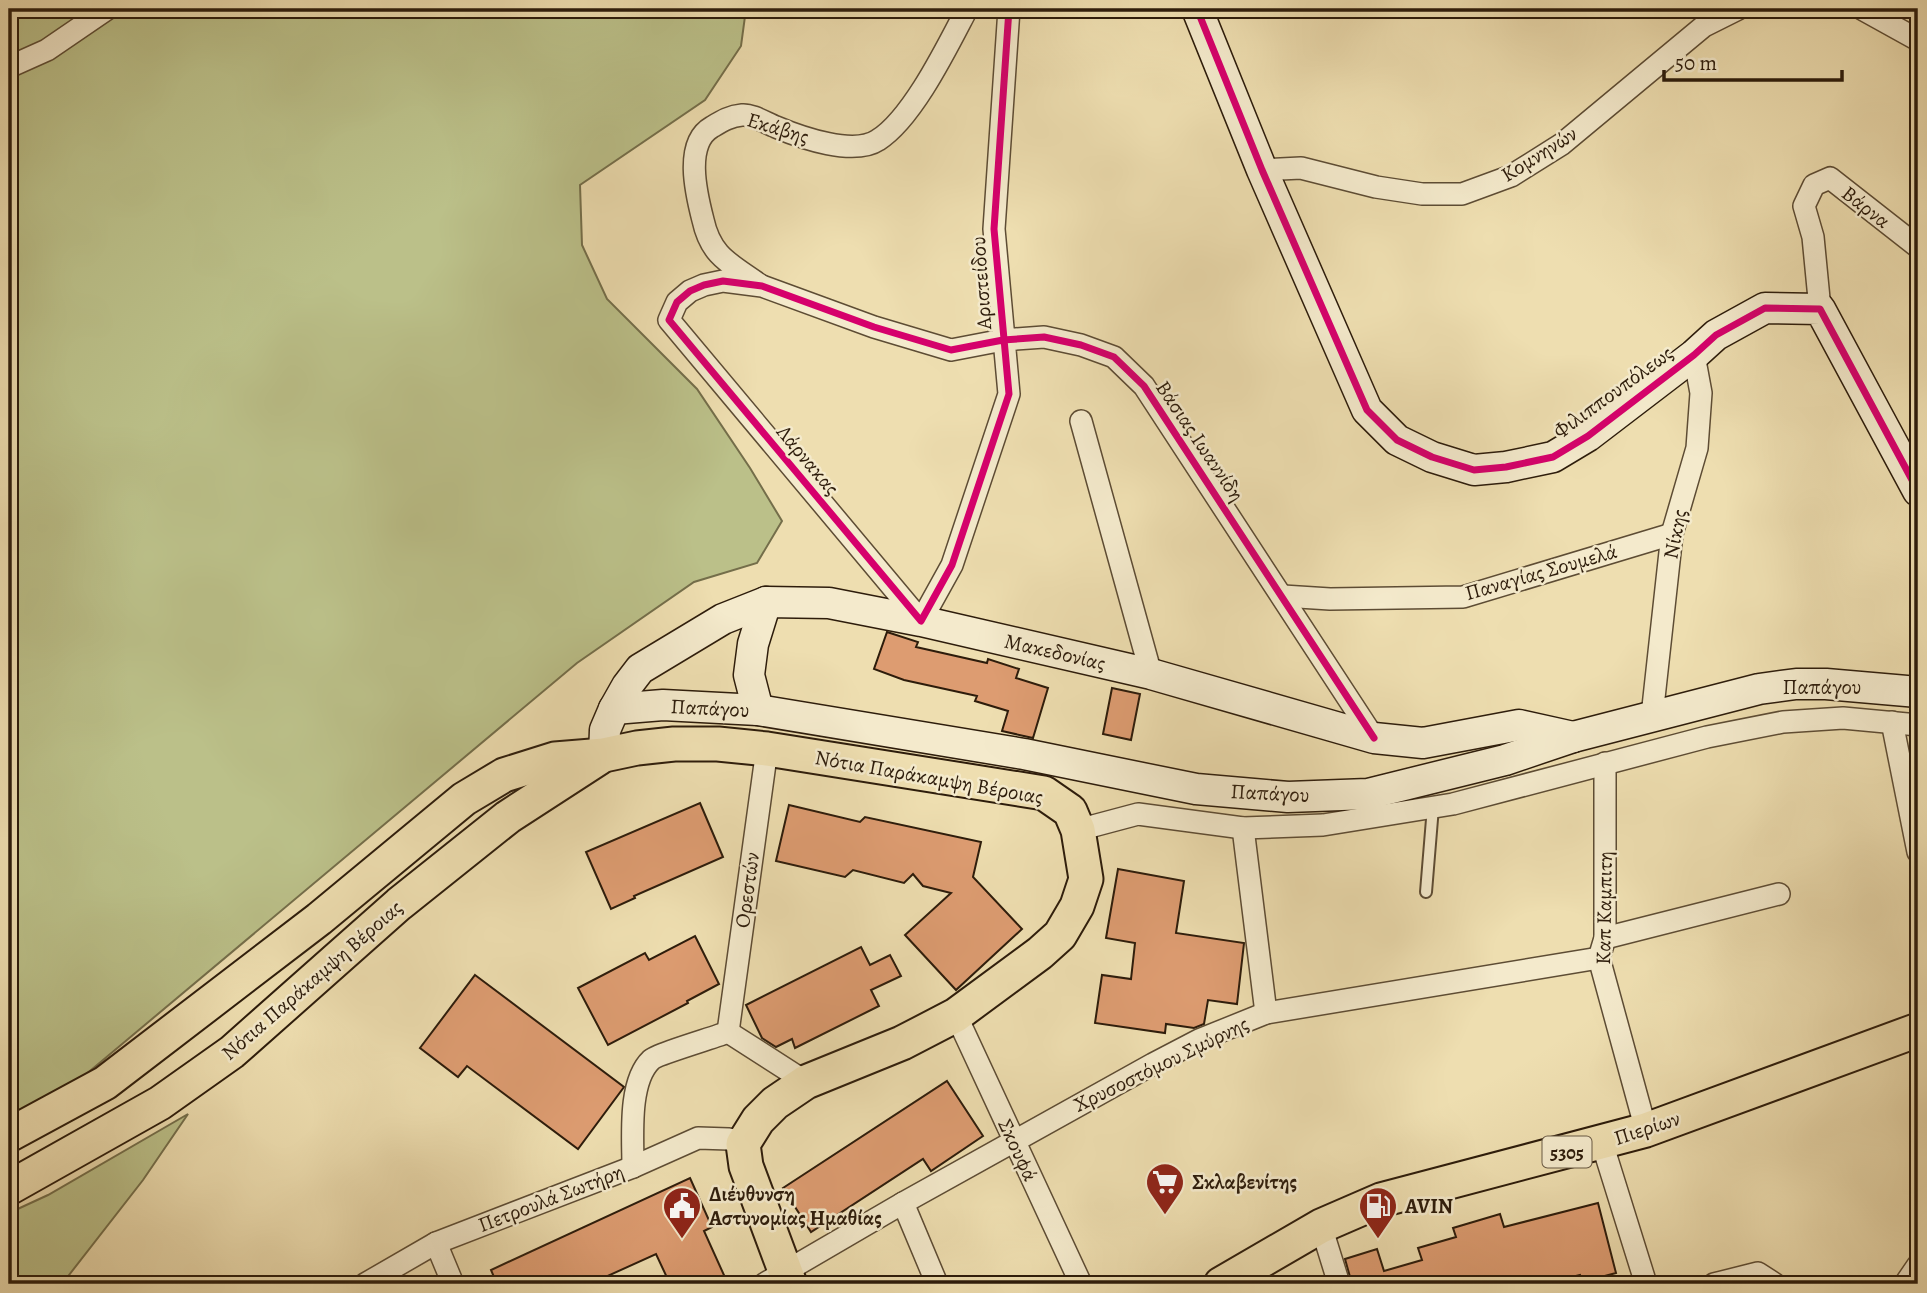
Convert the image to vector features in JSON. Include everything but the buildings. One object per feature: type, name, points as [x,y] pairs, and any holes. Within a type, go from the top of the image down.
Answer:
[{"type":"main road","name":"Νότια Παράκαμψη Βέροιας","points":[[9,1135],[105,1083],[319,919],[464,799],[504,775],[555,759],[604,755],[674,744],[718,744],[767,749],[1044,793],[1070,811],[1078,830],[1086,879],[1083,892],[1060,935],[956,1015],[902,1043],[806,1082],[775,1103],[758,1120],[743,1144]]},
{"type":"main road","name":"Νότια Παράκαμψη Βέροιας","points":[[9,1188],[160,1103],[232,1052],[399,904],[497,826],[604,755]]},
{"type":"main road","name":"Πιερίων","points":[[1221,1284],[1321,1226],[1381,1200],[1646,1130],[1918,1030]]},
{"type":"main road","points":[[743,1144],[746,1166],[780,1280]]},
{"type":"street","points":[[9,67],[47,50],[107,9]]},
{"type":"street","name":"Εκάβης","points":[[762,286],[715,252],[705,232],[694,162],[696,146],[705,131],[727,118],[744,114],[782,130],[826,143],[853,148],[878,141],[924,88],[967,9]]},
{"type":"street","name":"Αριστείδου","points":[[921,621],[951,565],[1009,394],[994,229],[1009,9]]},
{"type":"street","name":"Φιλιππουπόλεως","points":[[1197,9],[1262,170],[1367,410],[1396,440],[1432,457],[1474,470],[1506,467],[1553,457],[1588,436],[1716,335],[1765,308],[1820,309]]},
{"type":"street","name":"Κομνηνών","points":[[1262,170],[1301,168],[1376,187],[1422,194],[1462,194],[1510,176],[1562,144],[1704,26],[1738,9]]},
{"type":"street","points":[[1862,9],[1918,40]]},
{"type":"street","name":"Βάρνα","points":[[1820,309],[1813,237],[1804,206],[1814,185],[1830,178],[1918,247]]},
{"type":"street","name":"Βάσιας Ιωαννίδη","points":[[669,320],[677,302],[690,291],[723,281],[762,286],[874,327],[951,350],[1003,340],[1044,337],[1081,345],[1114,357],[1144,386],[1374,738]]},
{"type":"street","points":[[1820,309],[1910,465],[1918,491]]},
{"type":"street","name":"Λάρνακας","points":[[669,320],[921,621]]},
{"type":"street","name":"Νίκης","points":[[1652,716],[1672,534],[1697,448],[1701,393],[1694,355]]},
{"type":"street","points":[[1081,421],[1151,674]]},
{"type":"street","name":"Παναγίας Σουμελά","points":[[1283,596],[1331,599],[1463,597],[1672,534]]},
{"type":"street","points":[[758,710],[749,675],[753,644],[766,601]]},
{"type":"street","name":"Μακεδονίας","points":[[604,755],[606,730],[614,709],[640,670],[723,619],[766,601],[829,603],[921,621],[1151,674],[1374,738],[1423,743],[1519,725],[1573,737]]},
{"type":"street","name":"Παπάγου","points":[[614,709],[663,705],[758,710],[1024,754],[1196,789],[1288,797],[1367,794],[1505,760],[1573,737],[1759,689],[1796,684],[1859,686],[1918,692]]},
{"type":"street","name":"Παπάγου","points":[[1078,830],[1138,814],[1242,828],[1323,825],[1453,804],[1707,737],[1783,722],[1843,718],[1918,725]]},
{"type":"street","points":[[1892,722],[1918,852]]},
{"type":"street","name":"Ορεστών","points":[[728,1032],[767,749]]},
{"type":"street","name":"Καπ Καμπιτη","points":[[1605,764],[1602,948],[1646,1130]]},
{"type":"street","points":[[1242,828],[1266,1013]]},
{"type":"street","name":"Χρυσοστόμου Σμύρνης","points":[[780,1280],[903,1203],[1013,1141],[1199,1040],[1266,1013],[1602,948],[1779,894]]},
{"type":"street","name":"Σκουφά","points":[[956,1015],[1081,1284]]},
{"type":"street","points":[[633,1167],[634,1103],[640,1078],[651,1059],[728,1032],[806,1082]]},
{"type":"street","name":"Πετρουλά Σωτήρη","points":[[365,1284],[436,1243],[633,1167],[698,1138],[729,1139],[743,1144]]},
{"type":"street","points":[[1602,1143],[1646,1284]]},
{"type":"street","points":[[903,1203],[937,1284]]},
{"type":"street","points":[[1321,1226],[1339,1284]]},
{"type":"street","points":[[436,1243],[453,1284]]},
{"type":"street","points":[[1905,1284],[1918,1265]]},
{"type":"street","points":[[1714,1284],[1758,1273],[1775,1284]]},
{"type":"lane","points":[[1426,892],[1433,807]]},
{"type":"green space","points":[[9,9],[746,9],[741,46],[705,100],[580,185],[582,245],[607,299],[697,389],[782,521],[757,563],[694,582],[577,663],[72,1086],[9,1116]]},
{"type":"green space","points":[[188,1114],[143,1180],[62,1284],[9,1284],[9,1213],[48,1195]]},
{"type":"cycle path","points":[[1009,9],[994,229],[1009,394],[952,565],[921,621],[669,320],[677,302],[690,291],[723,281],[762,286],[874,327],[951,350],[1003,340],[1044,337],[1081,345],[1114,357],[1144,386],[1374,738]]},
{"type":"cycle path","points":[[1197,9],[1262,170],[1367,410],[1397,440],[1432,457],[1474,470],[1506,467],[1553,457],[1588,436],[1716,335],[1765,308],[1820,309],[1918,491]]},
{"type":"place","name":"Σκλαβενίτης","points":[[1165,1216]]},
{"type":"place","name":"Διέυθυνση Αστυνομίας Ημαθίας","points":[[682,1240]]},
{"type":"place","name":"AVIN","points":[[1378,1240]]}]
